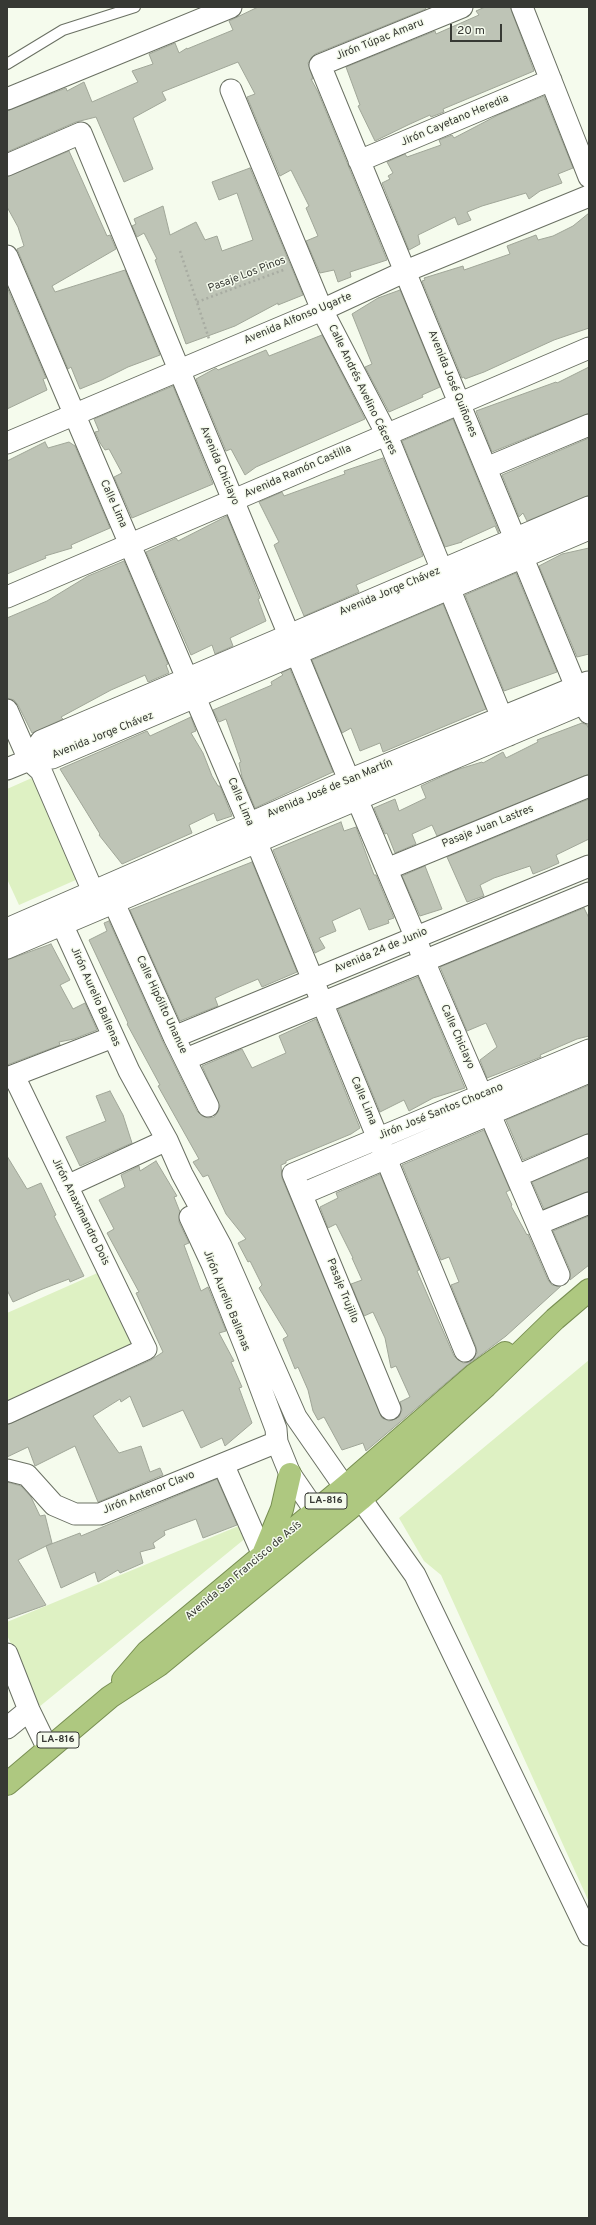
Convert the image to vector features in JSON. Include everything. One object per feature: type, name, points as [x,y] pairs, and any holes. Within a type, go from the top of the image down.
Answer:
[{"type":"highway","name":"Avenida San Francisco de Asís","points":[[110,1697],[147,1652],[263,1555],[320,1520],[353,1496],[486,1386],[555,1319],[589,1290]]},
{"type":"highway","points":[[263,1555],[282,1509],[290,1474]]},
{"type":"highway","name":"Avenida San Francisco de Asís","points":[[7,1784],[110,1697],[159,1665],[320,1520]]},
{"type":"street","points":[[7,99],[231,7]]},
{"type":"street","name":"Jirón Túpac Amaru","points":[[320,64],[462,7]]},
{"type":"street","points":[[522,7],[589,177]]},
{"type":"street","name":"Avenida José Quiñones","points":[[320,64],[519,548],[586,697]]},
{"type":"street","name":"Jirón Cayetano Heredia","points":[[359,161],[551,80]]},
{"type":"street","name":"Calle Andrés Avelino Cáceres","points":[[231,90],[322,310],[386,434],[506,726]]},
{"type":"street","name":"Avenida Chiclayo","points":[[7,165],[81,133],[348,780],[358,799]]},
{"type":"street","name":"Avenida Alfonso Ugarte","points":[[7,443],[178,369],[322,310],[406,272],[589,196]]},
{"type":"street","name":"Calle Lima","points":[[7,256],[73,414],[249,824],[465,1351]]},
{"type":"street","name":"Avenida Ramón Castilla","points":[[7,597],[589,348]]},
{"type":"street","points":[[486,468],[589,425]]},
{"type":"street","name":"Avenida Jorge Chávez","points":[[29,760],[42,741],[191,688],[293,645],[519,548],[589,508]]},
{"type":"street","name":"Avenida Jorge Chávez","points":[[519,548],[589,529]]},
{"type":"street","name":"Avenida José de San Martín","points":[[11,932],[62,924],[249,824],[348,780],[586,697]]},
{"type":"street","name":"Calle Hipólito Unanue","points":[[7,710],[29,760],[41,771],[103,901],[186,1059],[208,1106]]},
{"type":"street","name":"Avenida José de San Martín","points":[[11,932],[103,901],[256,844],[358,799],[506,726]]},
{"type":"street","points":[[7,770],[29,760]]},
{"type":"street","name":"Pasaje Juan Lastres","points":[[387,868],[589,786]]},
{"type":"street","name":"Calle Chiclayo","points":[[358,799],[424,961],[559,1275]]},
{"type":"street","name":"Avenida 24 de Junio","points":[[174,1037],[415,936],[589,866]]},
{"type":"street","points":[[186,1059],[589,893]]},
{"type":"street","name":"Jirón Aurelio Ballenas","points":[[62,924],[162,1142],[212,1264],[277,1435],[290,1474],[320,1520]]},
{"type":"street","points":[[10,1077],[113,1036]]},
{"type":"street","name":"Jirón José Santos Chocano","points":[[302,1194],[385,1157],[589,1050]]},
{"type":"street","name":"Jirón José Santos Chocano","points":[[293,1174],[378,1137],[589,1072]]},
{"type":"street","name":"Jirón Anaximandro Dois","points":[[7,1413],[146,1349],[67,1186],[10,1077]]},
{"type":"street","points":[[67,1186],[162,1142]]},
{"type":"street","name":"Jirón Aurelio Ballenas","points":[[162,1142],[182,1174],[220,1246],[296,1417],[353,1496],[415,1575],[589,1935]]},
{"type":"street","points":[[516,1176],[589,1145]]},
{"type":"street","name":"Pasaje Trujillo","points":[[293,1174],[390,1409]]},
{"type":"street","points":[[538,1224],[589,1203]]},
{"type":"street","name":"Jirón Antenor Clavo","points":[[7,1470],[27,1475],[54,1505],[75,1514],[100,1514],[223,1464],[277,1435],[296,1417]]},
{"type":"street","points":[[223,1464],[263,1555]]},
{"type":"street","points":[[7,1654],[29,1710],[48,1749]]},
{"type":"street","points":[[7,1728],[29,1710]]},
{"type":"lane","points":[[7,64],[63,30],[135,7]]},
{"type":"path","points":[[180,251],[214,354]]},
{"type":"path","name":"Pasaje Los Pinos","points":[[196,302],[303,262]]},
{"type":"green space","points":[[34,777],[78,879],[19,905],[7,879],[7,789]]},
{"type":"green space","points":[[102,1271],[133,1345],[7,1404],[7,1313]]},
{"type":"green space","points":[[589,1360],[589,1902],[441,1575],[424,1561],[399,1518]]},
{"type":"green space","points":[[241,1525],[247,1537],[39,1707],[7,1635],[7,1622]]},
{"type":"building","points":[[258,7],[425,7],[426,9],[315,54],[308,63],[313,79],[311,79],[318,92],[387,260],[350,272],[351,277],[338,282],[334,270],[320,273],[306,241],[318,236],[306,208],[309,206],[291,170],[280,176],[247,97],[255,94],[238,62],[162,92],[166,100],[133,118],[153,169],[124,182],[96,117],[76,122],[7,152],[7,111],[66,88],[67,91],[84,82],[92,102],[138,82],[132,71],[153,64],[149,54],[175,43],[179,53],[187,48],[233,30],[229,21]]},
{"type":"building","points":[[485,7],[510,7],[534,71],[443,109],[444,112],[431,117],[430,115],[375,141],[358,106],[360,105],[346,67],[435,31],[436,34],[479,15],[476,11]]},
{"type":"building","points":[[544,96],[573,168],[558,174],[562,183],[540,191],[529,199],[526,193],[467,212],[471,220],[458,225],[455,217],[418,235],[420,244],[409,250],[382,183],[390,179],[388,176],[393,173],[387,162],[405,154],[407,157],[441,145],[439,140],[452,135],[454,138],[498,115]]},
{"type":"building","points":[[69,151],[107,236],[110,235],[116,249],[52,286],[55,292],[125,270],[160,355],[128,367],[80,389],[71,367],[68,369],[17,249],[24,246],[18,227],[7,207],[7,177]]},
{"type":"building","points":[[250,168],[303,295],[278,305],[278,303],[235,326],[186,344],[155,260],[157,259],[144,233],[137,237],[132,226],[136,224],[134,219],[163,206],[170,235],[196,222],[205,240],[217,236],[222,251],[253,240],[237,193],[219,200],[212,182]]},
{"type":"building","points":[[589,213],[589,328],[554,340],[484,372],[465,379],[464,377],[462,378],[422,281],[425,280],[424,278],[463,266],[464,270],[510,254],[507,246],[536,235],[538,240],[553,236],[573,226]]},
{"type":"building","points":[[7,287],[46,378],[43,379],[47,390],[7,409]]},
{"type":"building","points":[[400,290],[440,387],[422,395],[423,397],[389,412],[365,367],[372,364],[352,314],[378,298]]},
{"type":"building","points":[[322,335],[365,419],[256,467],[245,475],[231,449],[226,451],[196,379],[216,368],[218,370],[266,350],[269,356]]},
{"type":"building","points":[[589,367],[589,413],[492,452],[476,411],[556,382],[557,383]]},
{"type":"building","points":[[173,386],[213,484],[132,518],[114,477],[122,473],[109,449],[105,450],[100,443],[95,432],[99,431],[94,419]]},
{"type":"building","points":[[453,419],[499,532],[498,533],[495,526],[462,542],[445,547],[402,441]]},
{"type":"building","points":[[589,438],[589,495],[527,521],[523,513],[519,517],[502,475]]},
{"type":"building","points":[[45,442],[48,448],[69,442],[75,446],[110,528],[71,545],[72,548],[45,556],[46,558],[7,574],[7,461]]},
{"type":"building","points":[[383,458],[423,556],[356,585],[359,592],[304,616],[274,545],[279,542],[259,502],[282,492],[284,496],[345,474],[344,471]]},
{"type":"building","points":[[227,516],[260,598],[258,599],[266,621],[230,638],[233,646],[215,654],[212,645],[191,655],[146,552],[176,538],[178,541]]},
{"type":"building","points":[[589,548],[589,654],[577,657],[539,566],[562,554]]},
{"type":"building","points":[[124,561],[168,664],[166,665],[169,673],[148,682],[145,675],[111,690],[61,717],[63,719],[32,733],[18,705],[14,700],[7,698],[7,618],[47,601],[88,576]]},
{"type":"building","points":[[516,573],[557,672],[504,691],[465,595]]},
{"type":"building","points":[[443,604],[486,709],[383,752],[380,743],[360,751],[351,728],[342,733],[312,660]]},
{"type":"building","points":[[290,669],[333,772],[255,808],[242,777],[239,763],[241,762],[226,719],[219,722],[213,710],[272,685],[271,682],[283,675],[281,673]]},
{"type":"building","points":[[191,717],[196,731],[191,733],[203,753],[212,776],[218,786],[220,786],[232,816],[217,821],[214,813],[189,825],[192,833],[122,864],[99,835],[100,834],[60,769],[147,731],[150,736]]},
{"type":"building","points":[[582,723],[587,725],[589,729],[589,774],[437,836],[432,825],[412,834],[416,844],[395,853],[387,833],[385,834],[374,808],[395,799],[399,811],[426,798],[421,786],[456,770],[482,762],[483,763],[503,752],[506,758],[538,742],[537,740]]},
{"type":"building","points":[[589,799],[589,839],[556,855],[559,863],[548,868],[533,874],[530,866],[494,878],[480,885],[484,896],[467,902],[447,857]]},
{"type":"building","points":[[341,822],[344,831],[356,827],[374,875],[376,875],[394,918],[388,920],[389,923],[369,930],[360,908],[332,921],[336,931],[319,938],[325,948],[315,953],[273,850]]},
{"type":"building","points":[[252,862],[297,972],[262,987],[258,979],[215,998],[218,1006],[180,1021],[130,910]]},
{"type":"building","points":[[425,866],[442,909],[420,916],[402,876]]},
{"type":"building","points":[[584,908],[589,918],[589,1036],[577,1039],[540,1055],[541,1057],[487,1078],[480,1060],[497,1047],[486,1023],[467,1031],[440,967]]},
{"type":"building","points":[[109,921],[163,1042],[197,1111],[202,1116],[208,1118],[214,1117],[220,1106],[202,1066],[242,1049],[252,1068],[286,1053],[279,1036],[316,1019],[360,1128],[351,1134],[286,1161],[286,1163],[281,1165],[282,1178],[382,1418],[389,1421],[399,1417],[402,1410],[400,1402],[410,1397],[396,1366],[391,1368],[385,1338],[373,1312],[364,1316],[351,1284],[362,1280],[353,1258],[336,1224],[328,1228],[320,1207],[338,1198],[336,1193],[380,1174],[419,1270],[417,1271],[454,1356],[463,1363],[470,1362],[477,1353],[476,1347],[451,1285],[459,1282],[449,1257],[441,1260],[402,1165],[484,1130],[510,1190],[506,1192],[512,1205],[511,1206],[527,1235],[528,1234],[548,1280],[552,1285],[561,1286],[506,1336],[466,1366],[366,1451],[363,1443],[342,1450],[324,1417],[318,1420],[313,1411],[308,1390],[298,1367],[295,1369],[283,1339],[288,1336],[259,1288],[262,1285],[250,1261],[248,1262],[238,1243],[246,1239],[226,1214],[208,1175],[203,1177],[193,1162],[199,1159],[158,1086],[160,1085],[127,1024],[128,1023],[89,940],[107,931],[104,923]]},
{"type":"building","points":[[51,944],[70,980],[60,985],[73,1009],[85,1003],[97,1030],[74,1039],[59,1042],[60,1045],[7,1065],[7,960]]},
{"type":"building","points":[[418,977],[465,1088],[433,1098],[409,1111],[404,1100],[380,1112],[338,1009]]},
{"type":"building","points":[[589,1085],[589,1133],[523,1160],[506,1120]]},
{"type":"building","points":[[110,1091],[123,1115],[132,1143],[80,1166],[66,1137],[106,1121],[96,1096]]},
{"type":"building","points":[[7,1156],[27,1189],[41,1183],[56,1215],[54,1216],[84,1276],[70,1282],[69,1279],[13,1302],[7,1290]]},
{"type":"building","points":[[589,1158],[589,1191],[544,1209],[532,1182]]},
{"type":"building","points":[[156,1161],[177,1196],[174,1197],[180,1212],[179,1222],[189,1243],[184,1245],[201,1291],[208,1287],[226,1331],[219,1333],[234,1361],[231,1362],[242,1387],[239,1388],[252,1423],[225,1446],[222,1438],[201,1448],[183,1410],[143,1427],[130,1396],[121,1402],[120,1399],[93,1416],[119,1453],[141,1446],[150,1472],[160,1468],[163,1475],[98,1502],[75,1446],[35,1466],[28,1447],[7,1457],[7,1425],[151,1360],[163,1352],[136,1293],[139,1292],[107,1233],[114,1229],[99,1200],[125,1187],[121,1175],[139,1166],[140,1171]]},
{"type":"building","points":[[589,1216],[589,1265],[570,1280],[570,1270],[553,1231]]},
{"type":"building","points":[[217,1479],[237,1525],[203,1538],[196,1519],[164,1531],[165,1535],[153,1543],[155,1548],[140,1552],[143,1563],[120,1573],[118,1570],[98,1582],[95,1572],[61,1588],[46,1546],[80,1533],[81,1536]]},
{"type":"building","points":[[7,1482],[21,1486],[31,1497],[40,1516],[45,1515],[52,1543],[18,1560],[46,1605],[7,1619]]}]
